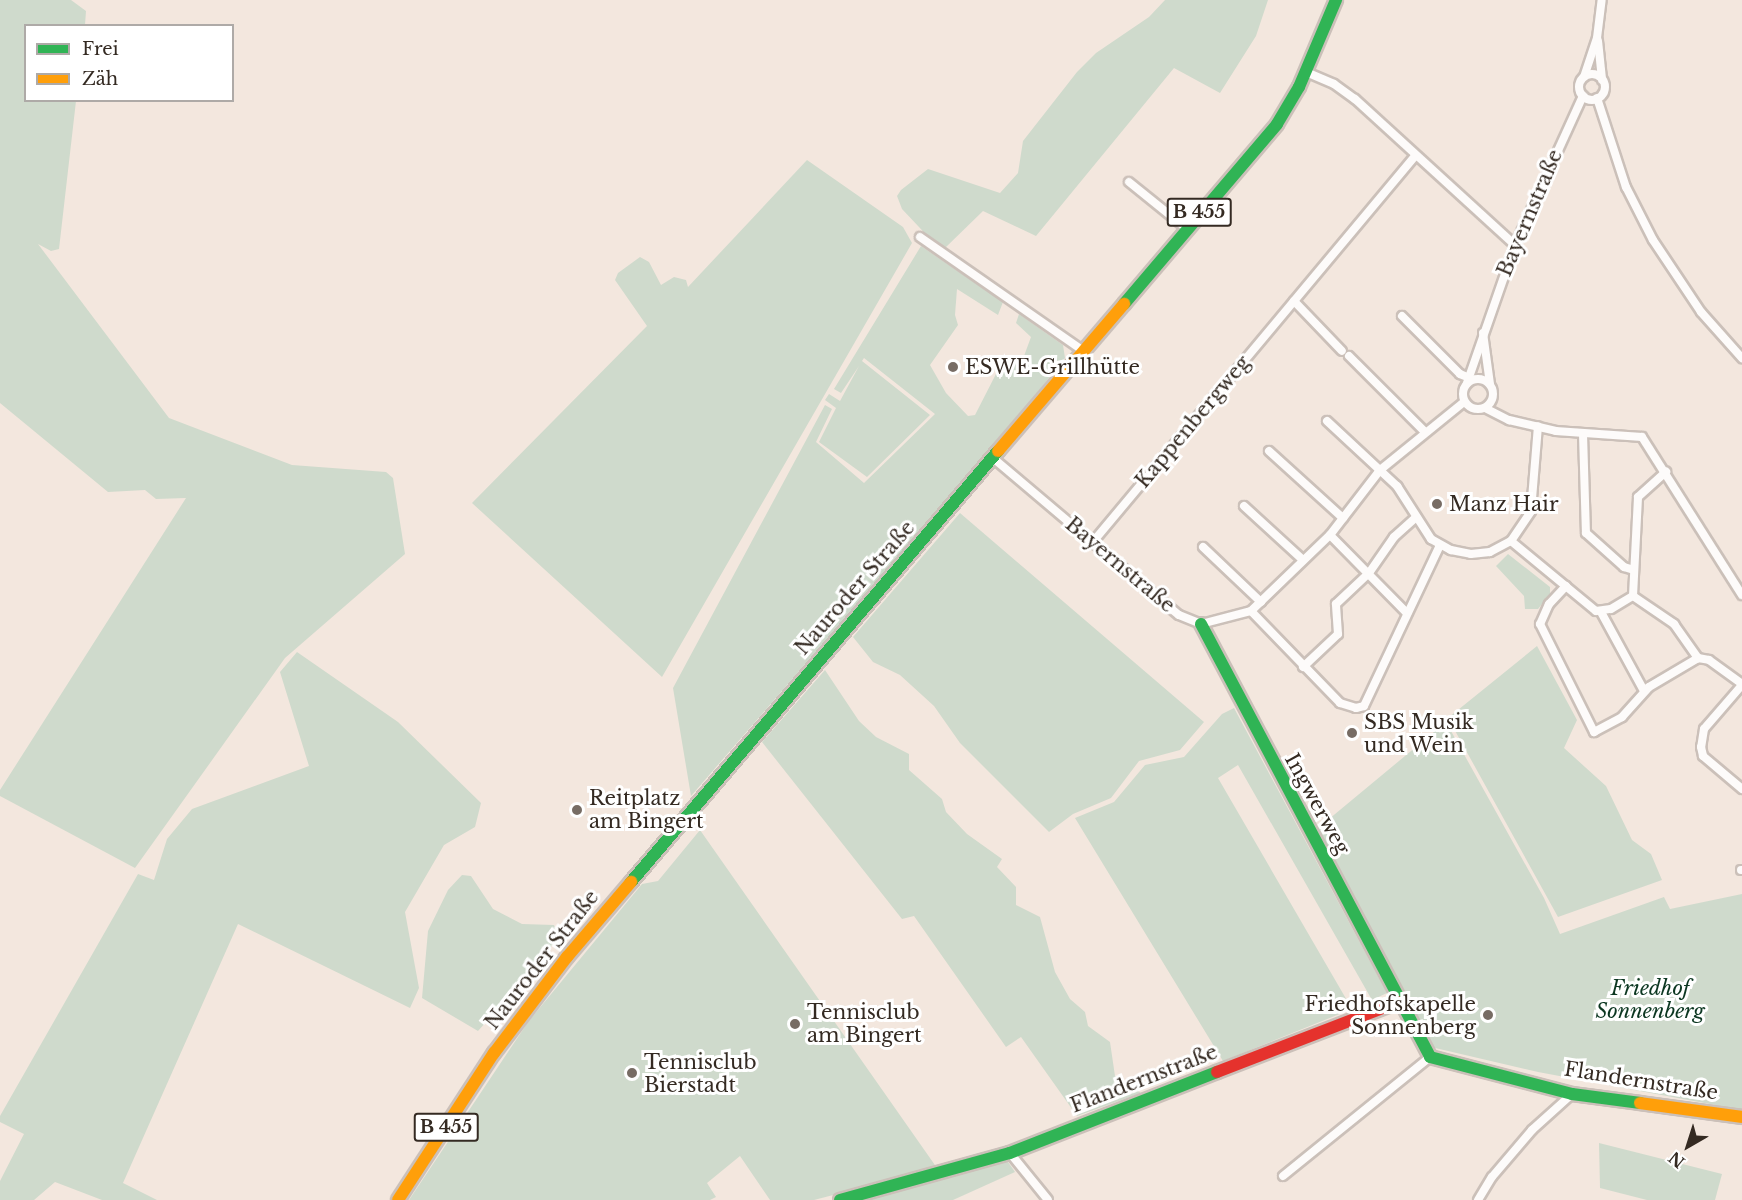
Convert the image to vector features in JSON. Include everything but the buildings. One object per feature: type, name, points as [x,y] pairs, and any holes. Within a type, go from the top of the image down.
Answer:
[{"type":"main road","name":"Nauroder Straße","points":[[398,1200],[500,1044],[567,957],[993,458],[1082,350],[1277,124],[1306,72],[1336,0]]},
{"type":"main road","name":"Ingwerweg","points":[[1201,624],[1398,1002]]},
{"type":"main road","points":[[1398,1002],[1430,1057]]},
{"type":"main road","name":"Flandernstraße","points":[[840,1200],[1010,1153],[1398,1002]]},
{"type":"main road","name":"Flandernstraße","points":[[1430,1057],[1572,1094],[1742,1117]]},
{"type":"street","points":[[1598,98],[1583,96],[1579,85],[1584,77],[1597,38],[1602,0]]},
{"type":"street","points":[[1597,38],[1604,88],[1598,98],[1626,187],[1653,240],[1701,312],[1742,358]]},
{"type":"street","points":[[1306,72],[1334,84],[1355,99],[1415,156],[1515,244]]},
{"type":"street","points":[[1584,77],[1591,74],[1602,80]]},
{"type":"street","name":"Bayernstraße","points":[[1467,380],[1515,244],[1583,96]]},
{"type":"street","name":"Kappenbergweg","points":[[1092,543],[1415,156]]},
{"type":"street","points":[[1129,182],[1186,228]]},
{"type":"street","points":[[920,237],[1082,350]]},
{"type":"street","points":[[1294,301],[1425,432]]},
{"type":"street","points":[[1402,316],[1460,375],[1467,380],[1476,379],[1490,384],[1493,397],[1485,408]]},
{"type":"street","name":"Bayernstraße","points":[[1483,333],[1490,384]]},
{"type":"street","points":[[1467,380],[1462,392],[1464,402],[1471,408],[1485,408],[1509,420],[1583,434],[1642,437],[1742,595]]},
{"type":"street","points":[[1201,624],[1251,611],[1330,535],[1380,470],[1464,402]]},
{"type":"street","points":[[1327,421],[1404,495],[1416,517],[1440,545],[1461,553],[1482,554],[1511,541],[1531,512],[1538,426]]},
{"type":"street","points":[[1583,434],[1586,533],[1624,567],[1634,570]]},
{"type":"street","points":[[1269,451],[1342,518]]},
{"type":"street","name":"Bayernstraße","points":[[993,458],[1179,615],[1201,624]]},
{"type":"street","points":[[1633,596],[1638,497],[1666,472]]},
{"type":"street","points":[[1244,506],[1303,560]]},
{"type":"street","points":[[1303,668],[1338,634],[1336,604],[1369,573],[1394,537],[1416,517]]},
{"type":"street","points":[[1330,535],[1407,613]]},
{"type":"street","points":[[1511,541],[1601,612],[1644,691]]},
{"type":"street","points":[[1251,611],[1303,668],[1340,703],[1356,708],[1364,706],[1440,545]]},
{"type":"street","points":[[1203,547],[1261,602]]},
{"type":"street","points":[[1566,586],[1549,604],[1539,624],[1594,732],[1622,717],[1644,691],[1698,658],[1708,660],[1742,685],[1704,729],[1701,747],[1703,756],[1742,789]]},
{"type":"street","points":[[1601,612],[1633,596]]},
{"type":"street","points":[[1633,596],[1674,624],[1698,658]]},
{"type":"street","points":[[1283,1176],[1430,1057]]},
{"type":"street","points":[[1478,1200],[1492,1177],[1532,1130],[1572,1094]]},
{"type":"street","points":[[1010,1153],[1047,1200]]},
{"type":"green space","points":[[0,0],[71,0],[86,11],[85,24],[24,24],[24,102],[76,102],[59,249],[51,251],[38,244],[169,418],[292,465],[386,472],[393,478],[405,554],[285,658],[135,868],[0,796],[0,790],[186,498],[156,499],[145,490],[108,492],[0,403]]},
{"type":"green space","points":[[1165,0],[1268,0],[1256,36],[1220,93],[1174,68],[1036,236],[983,211],[945,248],[935,244],[902,209],[897,196],[901,190],[928,169],[1000,193],[1018,173],[1023,141],[1077,72],[1096,53],[1149,17]]},
{"type":"green space","points":[[807,160],[903,227],[912,243],[662,677],[472,503],[647,326],[615,280],[618,273],[640,257],[649,262],[661,285],[674,277],[686,280],[688,287]]},
{"type":"green space","points":[[921,246],[1003,302],[998,315],[957,289],[955,315],[958,325],[930,365],[946,393],[968,416],[975,415],[997,372],[1024,356],[1031,337],[1016,323],[1019,314],[1063,345],[1065,358],[995,445],[691,796],[673,688],[825,405],[832,409],[816,442],[864,483],[935,414],[864,358],[862,361],[930,415],[867,477],[819,442],[836,408],[825,400],[829,394],[840,401],[859,366],[841,393],[834,389]]},
{"type":"green space","points":[[960,513],[1204,722],[1180,750],[1139,761],[1111,798],[1073,814],[1049,832],[960,743],[934,706],[900,675],[873,662],[853,637]]},
{"type":"green space","points":[[1508,554],[1550,587],[1550,594],[1538,609],[1525,609],[1524,596],[1496,566]]},
{"type":"green space","points":[[1537,646],[1577,720],[1564,748],[1606,786],[1632,840],[1651,854],[1662,880],[1558,917],[1448,718]]},
{"type":"green space","points":[[297,652],[398,722],[481,803],[475,827],[444,845],[405,912],[419,988],[410,1008],[238,924],[123,1183],[157,1200],[102,1200],[55,1182],[34,1200],[0,1200],[0,1181],[24,1134],[0,1122],[0,1116],[138,874],[154,880],[167,839],[192,809],[309,766],[280,672]]},
{"type":"green space","points":[[825,670],[859,721],[876,737],[909,754],[909,770],[942,799],[946,812],[967,834],[1002,859],[997,867],[1016,887],[1016,905],[1040,917],[1055,972],[1070,999],[1085,1012],[1088,1026],[1110,1042],[1115,1076],[1141,1093],[1077,1116],[1021,1037],[1006,1047],[914,916],[902,919],[762,742]]},
{"type":"green space","points":[[1234,708],[1387,993],[1372,1000],[1238,765],[1218,778],[1352,1009],[1223,1061],[1075,818],[1114,802],[1145,765],[1184,757],[1222,714]]},
{"type":"green space","name":"Friedhof Sonnenberg","points":[[1446,722],[1544,898],[1560,934],[1664,897],[1670,909],[1742,894],[1742,1110],[1538,1072],[1431,1047],[1317,829]]},
{"type":"green space","points":[[700,830],[937,1168],[814,1200],[770,1200],[740,1156],[707,1183],[716,1197],[710,1200],[409,1200],[528,1022],[642,884],[658,881]]},
{"type":"green space","points":[[462,875],[471,876],[493,909],[522,924],[554,925],[558,935],[546,955],[478,1031],[422,998],[428,931],[448,890]]},
{"type":"green space","points":[[1599,1143],[1722,1174],[1715,1200],[1647,1200],[1600,1188]]},
{"type":"green space","points":[[1006,1159],[1015,1172],[953,1200],[857,1200]]},
{"type":"traffic: fast","points":[[1124,304],[1277,124],[1299,87],[1336,0]]},
{"type":"traffic: fast","points":[[631,882],[998,451]]},
{"type":"traffic: fast","points":[[1201,624],[1430,1057],[1572,1094],[1640,1103]]},
{"type":"traffic: fast","points":[[840,1200],[1010,1153],[1217,1072]]},
{"type":"traffic: slow","points":[[998,451],[1124,304]]},
{"type":"traffic: slow","points":[[398,1200],[494,1053],[567,957],[631,882]]},
{"type":"traffic: slow","points":[[1640,1103],[1742,1117]]},
{"type":"traffic: jam","points":[[1217,1072],[1398,1002]]},
{"type":"place","name":"ESWE-Grillhütte","points":[[953,367]]},
{"type":"place","name":"Manz Hair","points":[[1437,504]]},
{"type":"place","name":"SBS Musik und Wein","points":[[1352,733]]},
{"type":"place","name":"Reitplatz am Bingert","points":[[577,810]]},
{"type":"place","name":"Friedhofskapelle Sonnenberg","points":[[1488,1015]]},
{"type":"place","name":"Tennisclub am Bingert","points":[[795,1024]]},
{"type":"place","name":"Tennisclub Bierstadt","points":[[632,1073]]}]
